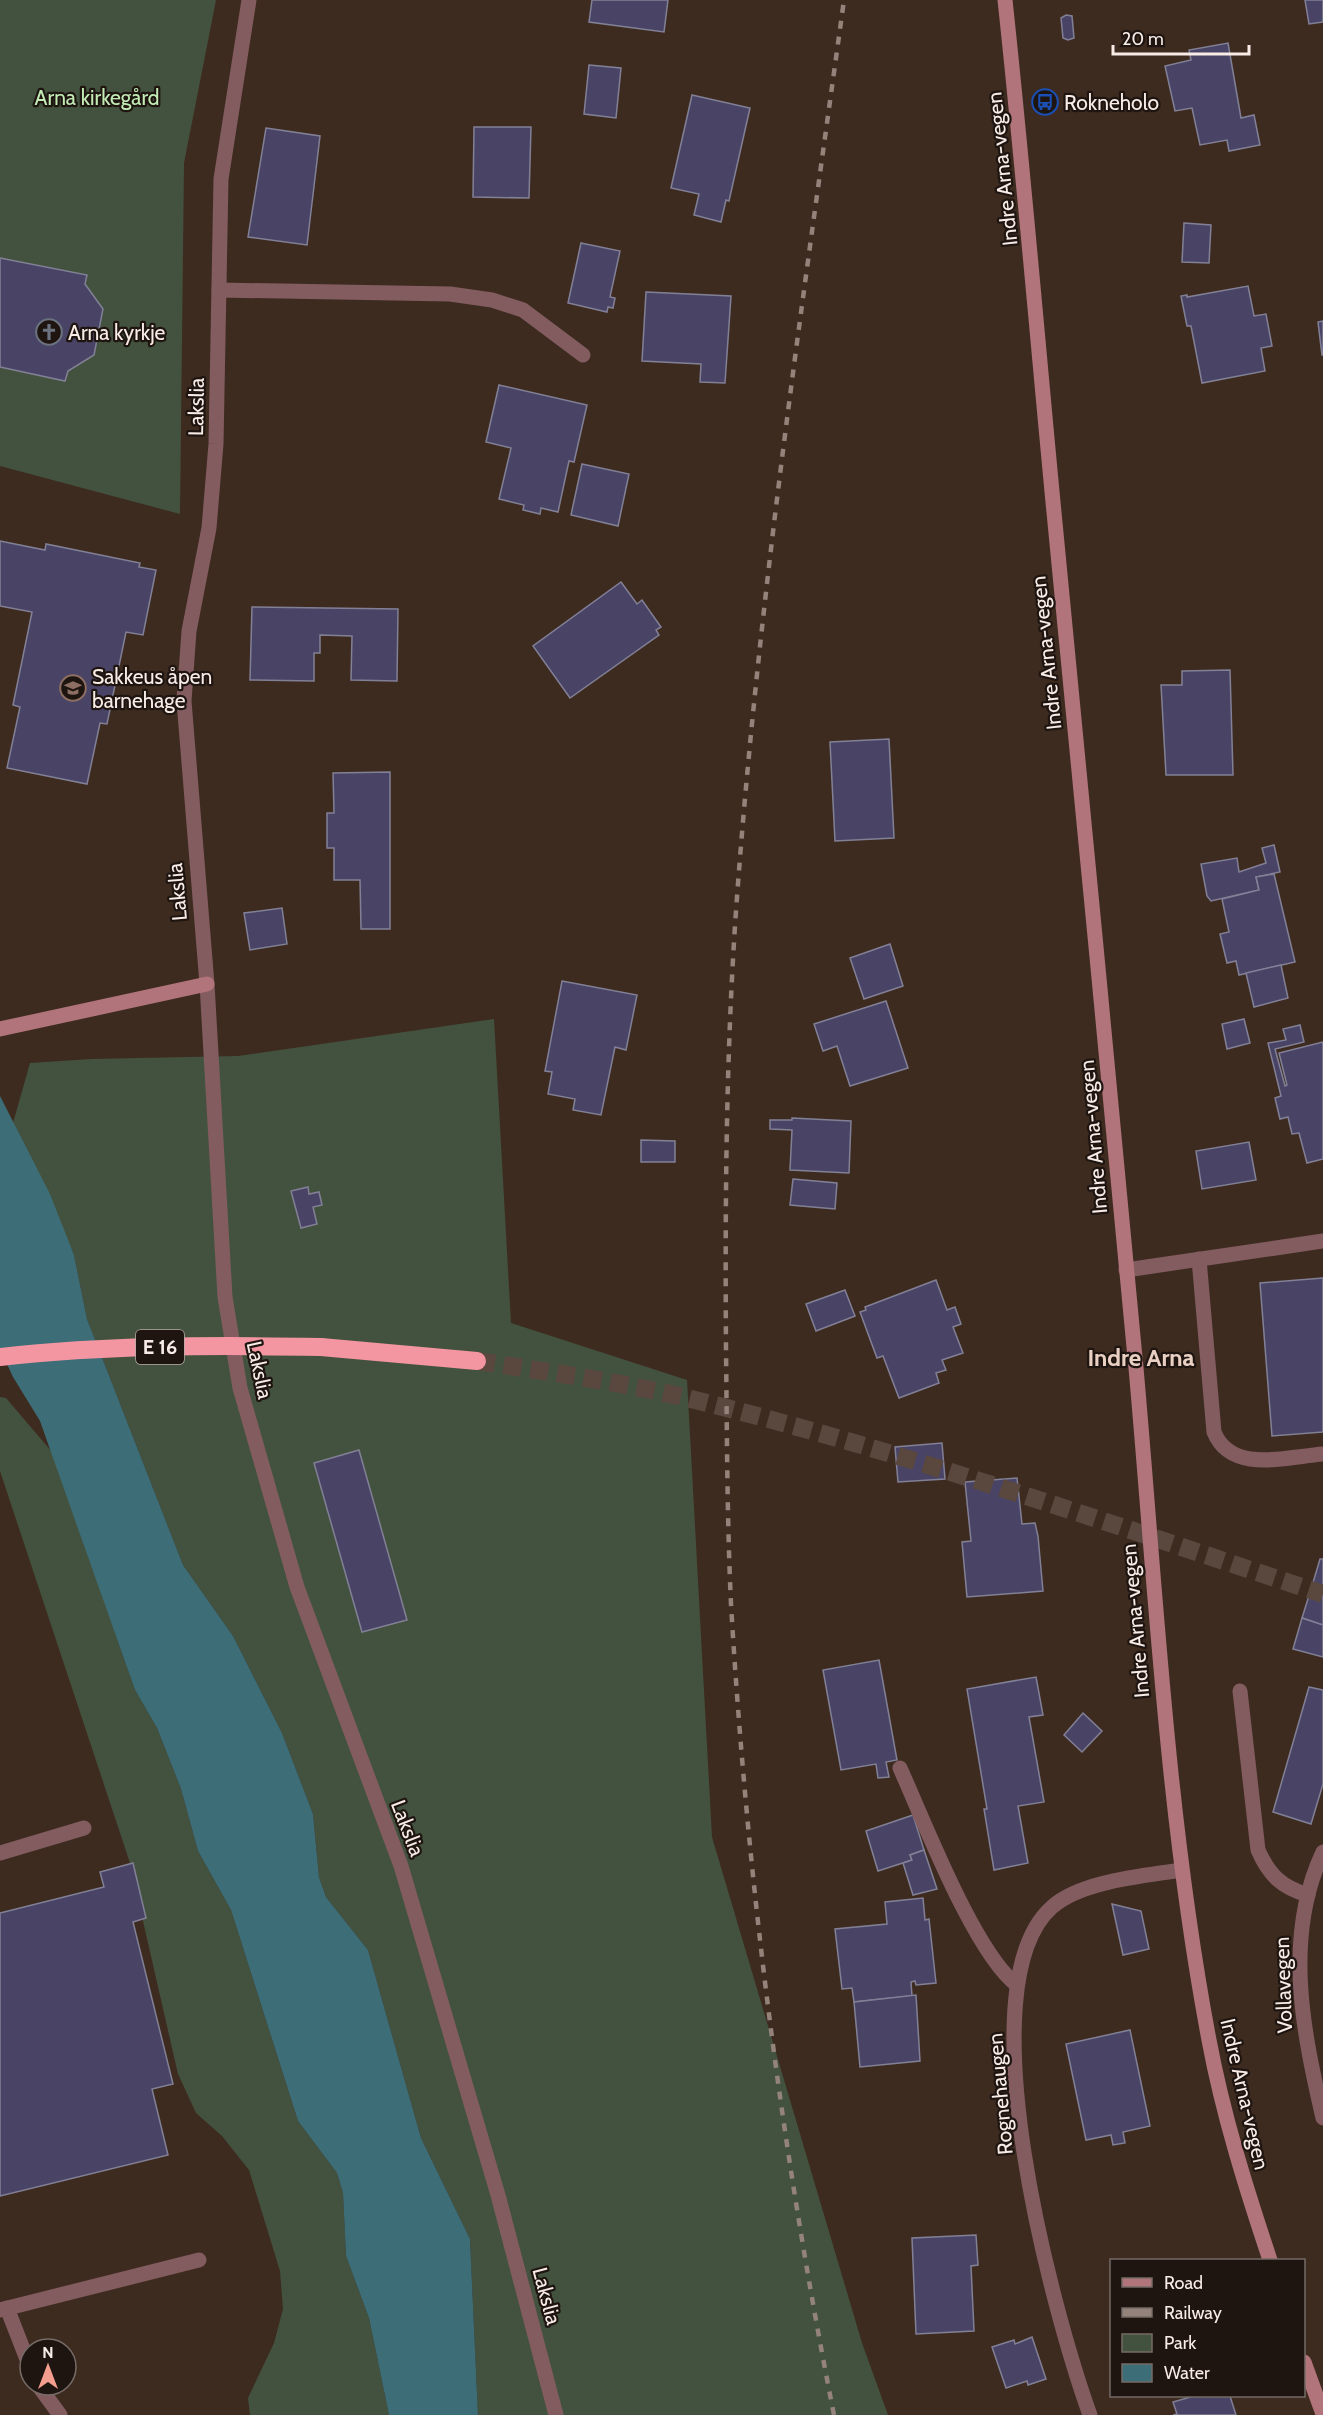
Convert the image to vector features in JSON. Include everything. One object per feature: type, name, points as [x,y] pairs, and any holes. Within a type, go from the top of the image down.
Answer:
[{"type":"highway","name":"E 16","points":[[0,1357],[113,1348],[203,1345],[321,1347],[477,1361]]},
{"type":"main road","name":"Indre Arna-vegen","points":[[1005,0],[1026,193],[1051,488],[1126,1270],[1152,1590],[1181,1869],[1210,2044],[1245,2187],[1270,2259]]},
{"type":"main road","points":[[1,1028],[207,984]]},
{"type":"main road","points":[[1305,2365],[1323,2414]]},
{"type":"street","name":"Lakslia","points":[[249,0],[220,179],[216,444],[209,528],[189,631],[184,700],[207,984],[225,1297],[240,1388],[297,1587],[401,1866],[498,2195],[556,2415]]},
{"type":"street","points":[[219,290],[450,294],[492,300],[524,310],[583,355]]},
{"type":"street","points":[[1126,1270],[1323,1241]]},
{"type":"street","points":[[1200,1259],[1214,1432],[1220,1447],[1232,1456],[1249,1460],[1323,1454]]},
{"type":"street","points":[[1240,1691],[1258,1850],[1267,1870],[1276,1880],[1288,1889],[1308,1895]]},
{"type":"street","points":[[900,1768],[959,1896],[994,1963],[1017,1985]]},
{"type":"street","points":[[0,1853],[84,1828]]},
{"type":"street","name":"Vollavegen","points":[[1323,1852],[1308,1895],[1301,1927],[1300,1996],[1307,2050],[1323,2118]]},
{"type":"street","name":"Rognehaugen","points":[[1090,2415],[1057,2305],[1031,2196],[1017,2084],[1014,2027],[1017,1985],[1023,1953],[1034,1930],[1052,1907],[1072,1895],[1107,1883],[1181,1869]]},
{"type":"street","points":[[18,2340],[4,2309],[199,2260]]},
{"type":"street","points":[[47,2397],[60,2415]]},
{"type":"green space","name":"Arna kirkegård","points":[[0,0],[216,0],[184,163],[180,514],[0,466]]},
{"type":"green space","points":[[494,1019],[511,1323],[687,1380],[712,1837],[862,2343],[888,2415],[478,2415],[470,2239],[421,2138],[368,1950],[326,1897],[319,1877],[313,1814],[282,1733],[233,1636],[183,1565],[87,1319],[74,1255],[13,1123],[30,1063],[92,1059],[238,1056]]},
{"type":"green space","points":[[0,1397],[6,1398],[52,1452],[135,1690],[157,1728],[181,1789],[198,1851],[231,1910],[298,2121],[337,2173],[343,2193],[346,2256],[369,2318],[389,2415],[250,2415],[248,2398],[274,2343],[283,2309],[280,2271],[249,2170],[222,2136],[196,2113],[178,2074],[129,1860],[0,1471]]},
{"type":"water","points":[[0,1096],[50,1194],[74,1255],[87,1319],[183,1565],[233,1636],[282,1733],[313,1814],[319,1877],[326,1897],[368,1950],[421,2138],[470,2239],[478,2415],[389,2415],[369,2318],[346,2256],[343,2193],[337,2173],[298,2121],[231,1910],[198,1851],[181,1789],[157,1728],[135,1690],[40,1421],[13,1377],[0,1349]]},
{"type":"building","points":[[592,0],[668,0],[664,32],[589,22]]},
{"type":"building","points":[[1305,0],[1323,0],[1323,22],[1309,24]]},
{"type":"building","points":[[1066,15],[1072,16],[1074,38],[1068,40],[1063,38],[1061,18]]},
{"type":"building","points":[[1228,43],[1241,118],[1254,115],[1260,145],[1229,151],[1227,140],[1200,145],[1192,108],[1175,111],[1165,66],[1191,60],[1189,50]]},
{"type":"building","points":[[589,65],[621,68],[616,118],[584,114]]},
{"type":"building","points":[[692,95],[750,108],[729,201],[726,200],[721,222],[694,215],[699,194],[671,188]]},
{"type":"building","points":[[474,127],[531,127],[529,198],[473,197]]},
{"type":"building","points":[[266,128],[320,136],[307,245],[248,237]]},
{"type":"building","points":[[1184,223],[1211,225],[1209,263],[1182,262]]},
{"type":"building","points":[[581,243],[620,251],[610,297],[615,298],[613,308],[608,307],[607,312],[568,303]]},
{"type":"building","name":"Arna kyrkje","points":[[0,258],[87,275],[85,284],[103,309],[94,355],[68,371],[65,381],[0,367]]},
{"type":"building","points":[[1248,286],[1254,316],[1266,314],[1272,346],[1261,348],[1265,371],[1202,383],[1191,326],[1187,326],[1181,296],[1187,295],[1187,297]]},
{"type":"building","points":[[646,292],[731,296],[725,383],[700,382],[701,364],[642,361]]},
{"type":"building","points":[[1323,321],[1323,355],[1322,355],[1318,322]]},
{"type":"building","points":[[499,385],[587,405],[574,462],[569,461],[558,512],[541,508],[540,514],[523,510],[524,505],[499,499],[511,448],[486,442]]},
{"type":"building","points":[[582,464],[629,474],[618,526],[571,515]]},
{"type":"building","points":[[0,541],[45,550],[46,544],[140,563],[139,567],[156,570],[143,635],[126,632],[107,724],[100,723],[87,784],[7,768],[20,707],[13,705],[32,612],[0,606]]},
{"type":"building","points":[[621,582],[637,604],[642,600],[661,627],[656,630],[659,635],[570,698],[533,646]]},
{"type":"building","points":[[252,607],[398,609],[397,681],[351,680],[352,636],[320,635],[320,653],[314,653],[314,681],[250,680]]},
{"type":"building","points":[[1230,670],[1233,775],[1166,775],[1161,685],[1182,685],[1182,671]]},
{"type":"building","points":[[889,739],[894,838],[835,841],[830,742]]},
{"type":"building","points":[[390,772],[390,929],[361,929],[360,880],[334,880],[334,848],[327,848],[327,813],[334,813],[333,773]]},
{"type":"building","points":[[1274,845],[1280,872],[1256,877],[1259,890],[1211,901],[1207,896],[1201,864],[1237,858],[1239,872],[1266,863],[1262,848]]},
{"type":"building","points":[[1274,874],[1295,962],[1239,975],[1236,961],[1227,963],[1220,934],[1229,932],[1222,899],[1259,890],[1256,877]]},
{"type":"building","points":[[282,908],[287,944],[250,950],[244,913]]},
{"type":"building","points":[[890,944],[903,986],[864,999],[850,958]]},
{"type":"building","points":[[1281,965],[1288,998],[1254,1007],[1246,973]]},
{"type":"building","points":[[562,981],[637,995],[626,1050],[615,1047],[601,1115],[573,1110],[575,1099],[548,1094],[552,1072],[545,1071]]},
{"type":"building","points":[[886,1001],[908,1068],[850,1086],[837,1046],[823,1051],[814,1024]]},
{"type":"building","points":[[1244,1019],[1250,1043],[1227,1049],[1222,1024]]},
{"type":"building","points":[[1300,1025],[1304,1042],[1275,1049],[1285,1086],[1287,1085],[1279,1053],[1323,1042],[1323,1159],[1307,1163],[1299,1133],[1292,1134],[1288,1117],[1280,1119],[1275,1098],[1281,1096],[1268,1043],[1286,1040],[1283,1029]]},
{"type":"building","points":[[792,1118],[851,1121],[849,1173],[790,1170],[792,1130],[770,1129],[770,1120],[792,1120]]},
{"type":"building","points":[[641,1140],[675,1141],[675,1162],[641,1162]]},
{"type":"building","points":[[1249,1142],[1256,1180],[1202,1189],[1196,1151]]},
{"type":"building","points":[[793,1179],[837,1183],[835,1209],[790,1205]]},
{"type":"building","points":[[308,1187],[309,1194],[319,1192],[322,1205],[313,1207],[317,1224],[301,1228],[291,1191]]},
{"type":"building","points":[[1323,1278],[1323,1432],[1272,1436],[1260,1283]]},
{"type":"building","points":[[936,1280],[947,1310],[955,1307],[961,1324],[953,1327],[963,1353],[942,1360],[946,1370],[936,1373],[939,1383],[899,1398],[883,1356],[877,1358],[860,1312],[866,1310],[865,1307]]},
{"type":"building","points":[[845,1290],[855,1316],[816,1331],[806,1304]]},
{"type":"building","points":[[942,1443],[945,1479],[898,1482],[895,1447]]},
{"type":"building","points":[[359,1450],[407,1620],[362,1632],[314,1463]]},
{"type":"building","points":[[1017,1478],[1022,1524],[1035,1523],[1038,1536],[1043,1591],[967,1597],[962,1542],[971,1541],[965,1482]]},
{"type":"building","points":[[1320,1559],[1323,1559],[1323,1589],[1312,1586]]},
{"type":"building","points":[[1312,1586],[1323,1589],[1323,1625],[1302,1618]]},
{"type":"building","points":[[1302,1618],[1323,1625],[1323,1657],[1293,1649]]},
{"type":"building","points":[[879,1660],[897,1760],[886,1762],[889,1777],[878,1778],[876,1764],[841,1770],[823,1670]]},
{"type":"building","points":[[1036,1677],[1043,1715],[1029,1717],[1044,1802],[1018,1806],[1028,1863],[994,1870],[984,1809],[987,1809],[967,1689]]},
{"type":"building","points":[[1309,1687],[1323,1690],[1323,1784],[1311,1824],[1273,1812]]},
{"type":"building","points":[[1083,1713],[1102,1731],[1082,1752],[1064,1735]]},
{"type":"building","points":[[913,1815],[924,1850],[910,1855],[912,1860],[878,1871],[866,1831]]},
{"type":"building","points":[[924,1850],[937,1889],[913,1895],[903,1863],[912,1860],[910,1855]]},
{"type":"building","points":[[133,1863],[146,1918],[133,1922],[173,2084],[152,2089],[168,2155],[0,2196],[0,1913],[104,1887],[100,1872]]},
{"type":"building","points":[[923,1898],[925,1920],[929,1919],[936,1983],[916,1985],[915,1981],[911,1982],[912,1996],[854,2002],[852,1988],[842,1989],[835,1929],[887,1924],[885,1902]]},
{"type":"building","points":[[1112,1904],[1141,1911],[1149,1949],[1123,1955]]},
{"type":"building","points":[[916,1995],[920,2061],[860,2067],[854,2002]]},
{"type":"building","points":[[1130,2030],[1150,2126],[1123,2132],[1125,2143],[1113,2145],[1111,2135],[1086,2140],[1066,2044]]},
{"type":"building","points":[[976,2235],[978,2265],[971,2266],[974,2331],[916,2334],[912,2238]]},
{"type":"building","points":[[1032,2337],[1046,2379],[1028,2385],[1027,2381],[1006,2388],[992,2347],[1014,2340],[1015,2344]]},
{"type":"building","points":[[1190,2397],[1230,2397],[1236,2415],[1173,2415],[1177,2414],[1173,2402]]},
{"type":"tunnel","points":[[477,1361],[638,1387],[851,1442],[1009,1490],[1323,1594]]},
{"type":"railway","points":[[834,2415],[782,2113],[746,1808],[731,1604],[727,1444],[726,1235],[730,1010],[746,785],[783,448],[844,0]]},
{"type":"place","name":"Rokneholo","points":[[1045,102]]},
{"type":"place","name":"Arna kyrkje","points":[[49,332]]},
{"type":"place","name":"Sakkeus åpen barnehage","points":[[73,688]]},
{"type":"district","name":"Indre Arna","points":[[1141,1357]]}]
